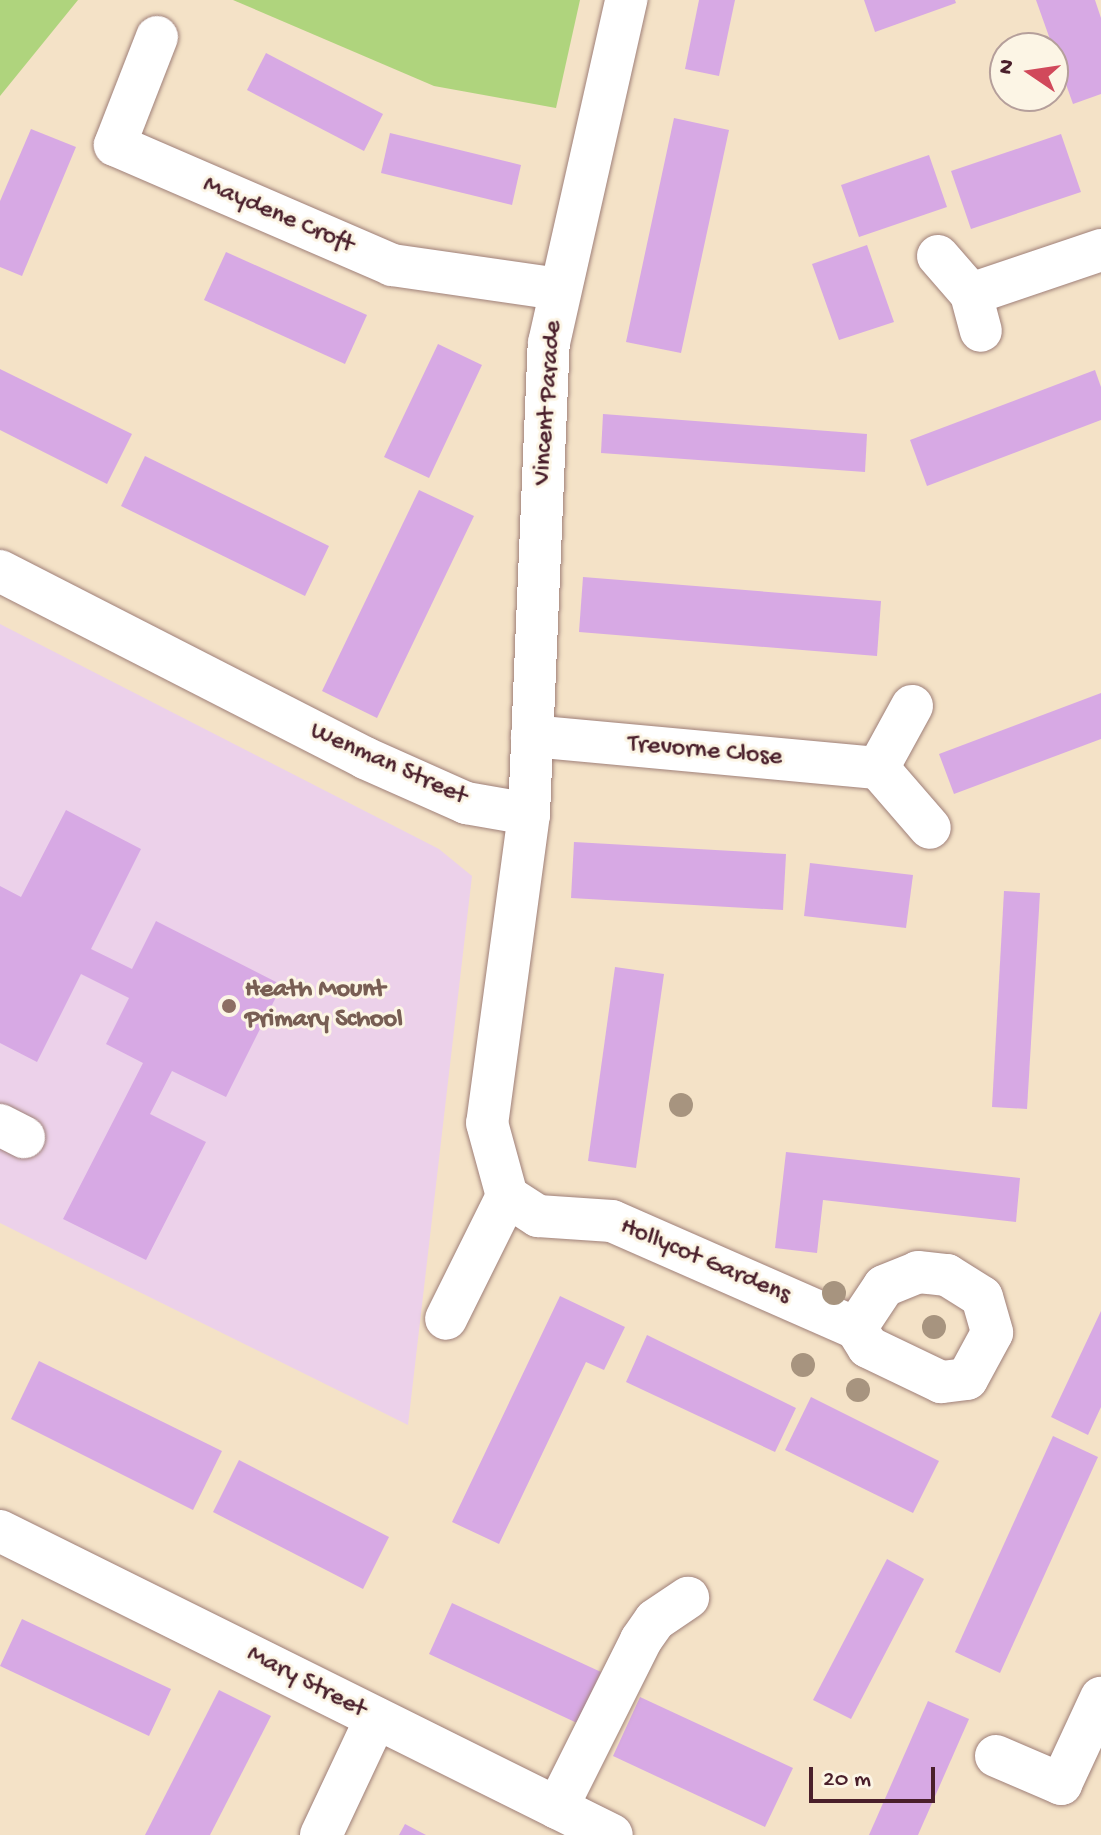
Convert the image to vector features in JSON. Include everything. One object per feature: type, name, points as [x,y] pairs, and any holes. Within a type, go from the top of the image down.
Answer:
[{"type":"street","name":"Vincent Parade","points":[[529,814],[549,343],[626,0]]},
{"type":"street","name":"Maydene Croft","points":[[157,37],[115,145],[392,265],[559,289]]},
{"type":"street","points":[[938,256],[976,313],[1101,250]]},
{"type":"street","name":"Wenman Street","points":[[0,571],[365,758],[466,803],[529,814]]},
{"type":"street","points":[[912,706],[878,768],[930,828]]},
{"type":"street","name":"Trevorne Close","points":[[532,736],[878,768]]},
{"type":"street","points":[[446,1319],[507,1196],[487,1123],[529,814]]},
{"type":"street","name":"Hollycot Gardens","points":[[507,1196],[538,1216],[612,1221],[856,1328]]},
{"type":"street","name":"Mary Street","points":[[0,1531],[612,1835]]},
{"type":"street","points":[[557,1808],[641,1640],[655,1620],[688,1598]]},
{"type":"street","points":[[996,1756],[1061,1784],[1101,1698]]},
{"type":"street","points":[[321,1835],[376,1718]]},
{"type":"shaded area","name":"Heath Mount Primary School","points":[[0,624],[439,849],[472,876],[408,1425],[0,1223]]},
{"type":"green space","points":[[0,0],[78,0],[0,96]]},
{"type":"green space","points":[[233,0],[580,0],[556,108],[434,86]]},
{"type":"building","points":[[699,0],[735,0],[719,76],[685,69]]},
{"type":"building","points":[[864,0],[955,0],[956,3],[875,32]]},
{"type":"building","points":[[1036,0],[1095,0],[1101,18],[1101,94],[1073,104],[1069,93],[1069,32],[1047,32]]},
{"type":"building","points":[[266,53],[383,114],[364,151],[247,90]]},
{"type":"building","points":[[674,118],[729,130],[681,353],[626,342]]},
{"type":"building","points":[[31,129],[76,147],[22,276],[0,267],[0,201]]},
{"type":"building","points":[[390,133],[521,165],[512,205],[381,173]]},
{"type":"building","points":[[1061,134],[1081,192],[971,229],[951,171]]},
{"type":"building","points":[[929,155],[947,207],[859,237],[841,185]]},
{"type":"building","points":[[867,245],[894,322],[839,340],[812,264]]},
{"type":"building","points":[[226,252],[367,315],[345,364],[204,300]]},
{"type":"building","points":[[438,344],[482,365],[429,478],[384,457]]},
{"type":"building","points":[[0,369],[132,434],[107,484],[0,430]]},
{"type":"building","points":[[1095,370],[1101,387],[1101,420],[927,486],[910,440]]},
{"type":"building","points":[[603,414],[867,434],[865,472],[601,453]]},
{"type":"building","points":[[145,456],[329,546],[305,596],[121,506]]},
{"type":"building","points":[[419,490],[474,516],[377,718],[322,691]]},
{"type":"building","points":[[583,577],[881,601],[877,656],[579,632]]},
{"type":"building","points":[[1101,693],[1101,739],[954,794],[939,754]]},
{"type":"building","points":[[66,810],[141,849],[91,949],[132,969],[156,921],[282,985],[226,1097],[172,1071],[150,1114],[206,1142],[146,1260],[63,1219],[143,1063],[106,1044],[129,998],[81,974],[37,1062],[0,1043],[0,886],[21,897]]},
{"type":"building","points":[[574,842],[786,854],[783,910],[571,898]]},
{"type":"building","points":[[810,863],[913,875],[906,928],[804,916]]},
{"type":"building","points":[[1004,891],[1040,893],[1027,1109],[992,1107]]},
{"type":"building","points":[[615,967],[664,974],[636,1168],[588,1161]]},
{"type":"building","points":[[786,1152],[1020,1178],[1016,1222],[823,1200],[817,1253],[775,1248]]},
{"type":"building","points":[[560,1296],[625,1327],[604,1370],[586,1362],[499,1544],[452,1522]]},
{"type":"building","points":[[1101,1311],[1101,1407],[1088,1435],[1051,1417]]},
{"type":"building","points":[[647,1335],[796,1408],[775,1452],[626,1382]]},
{"type":"building","points":[[39,1361],[222,1451],[193,1510],[11,1419]]},
{"type":"building","points":[[811,1397],[939,1461],[913,1513],[785,1450]]},
{"type":"building","points":[[1053,1436],[1098,1457],[1000,1673],[955,1652]]},
{"type":"building","points":[[239,1460],[389,1537],[363,1589],[213,1512]]},
{"type":"building","points":[[887,1559],[924,1579],[851,1719],[813,1700]]},
{"type":"building","points":[[452,1603],[601,1672],[577,1723],[429,1654]]},
{"type":"building","points":[[22,1619],[171,1689],[149,1736],[0,1666]]},
{"type":"building","points":[[219,1690],[271,1716],[210,1835],[145,1835]]},
{"type":"building","points":[[640,1697],[793,1768],[765,1827],[613,1756]]},
{"type":"building","points":[[928,1701],[969,1719],[918,1835],[869,1835]]},
{"type":"building","points":[[405,1824],[426,1835],[399,1835]]},
{"type":"place","name":"Heath Mount Primary School","points":[[229,1006]]}]
